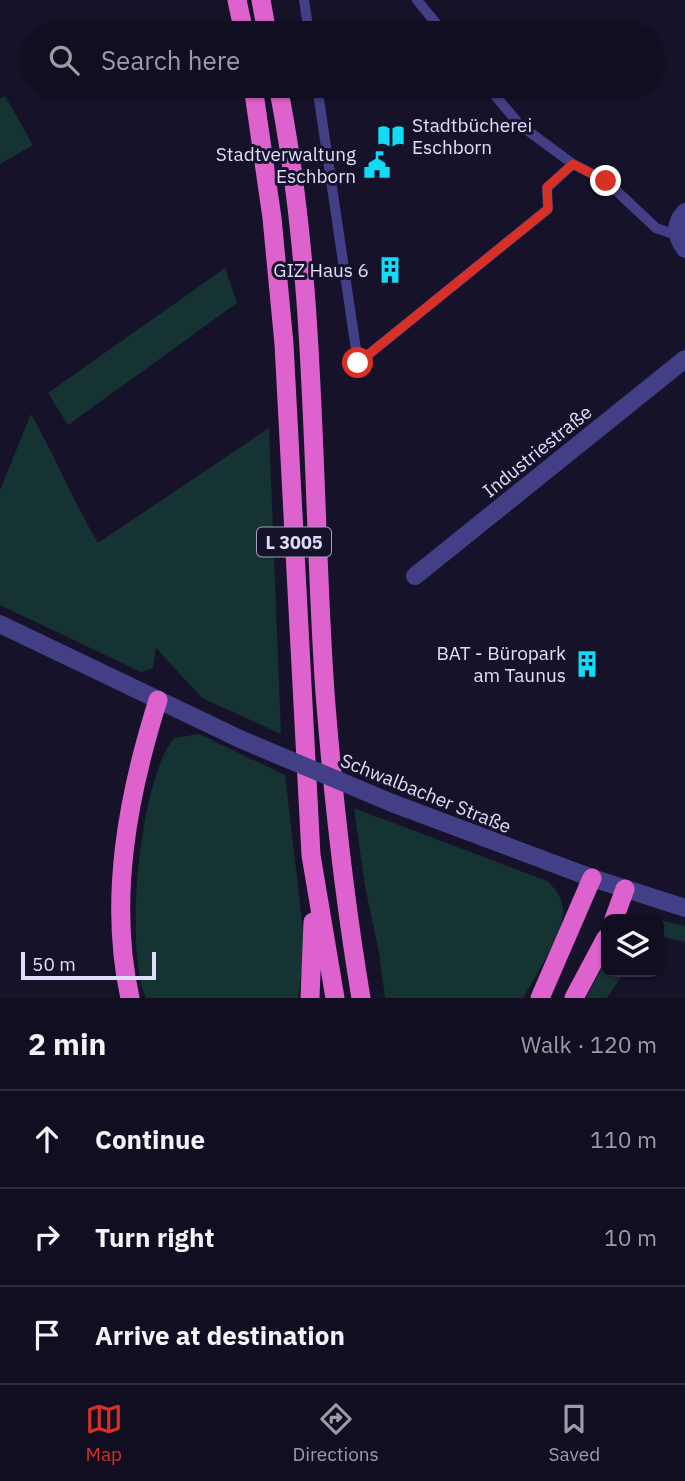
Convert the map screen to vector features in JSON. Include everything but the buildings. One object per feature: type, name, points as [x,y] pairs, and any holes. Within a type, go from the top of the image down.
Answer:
[{"type":"highway","points":[[237,0],[241,21]]},
{"type":"highway","points":[[261,0],[265,21]]},
{"type":"highway","name":"L 3005","points":[[255,98],[272,218],[284,344],[311,855],[335,998]]},
{"type":"highway","name":"L 3005","points":[[280,98],[298,219],[310,342],[325,692],[340,848],[360,998]]},
{"type":"highway","points":[[130,998],[124,971],[120,925],[124,848],[146,736],[158,700]]},
{"type":"highway","points":[[310,998],[313,948],[311,855]]},
{"type":"highway","points":[[540,998],[592,878]]},
{"type":"highway","points":[[616,914],[625,889]]},
{"type":"highway","points":[[574,998],[601,947]]},
{"type":"highway","points":[[354,961],[367,998]]},
{"type":"street","points":[[680,242],[680,217],[685,212]]},
{"type":"street","name":"Industriestraße","points":[[415,576],[685,359]]},
{"type":"street","name":"Schwalbacher Straße","points":[[0,624],[240,739],[392,803],[592,878],[685,908]]},
{"type":"lane","points":[[304,0],[307,21]]},
{"type":"lane","points":[[417,0],[434,21]]},
{"type":"lane","points":[[319,98],[358,363],[548,209],[547,187],[573,164]]},
{"type":"lane","points":[[498,98],[520,125],[573,164],[606,181],[656,228],[680,242]]},
{"type":"green space","points":[[5,96],[33,145],[0,164],[0,99]]},
{"type":"green space","points":[[225,268],[237,303],[68,425],[48,393]]},
{"type":"green space","points":[[31,414],[98,543],[269,428],[281,734],[202,698],[156,648],[153,668],[141,672],[0,605],[0,490]]},
{"type":"green space","points":[[199,734],[285,775],[305,947],[298,998],[146,998],[139,974],[136,942],[136,905],[144,826],[162,759],[174,738]]},
{"type":"green space","points":[[354,808],[547,881],[553,887],[561,900],[563,918],[548,954],[523,998],[385,998]]},
{"type":"green space","points":[[664,921],[685,926],[685,942],[664,937]]},
{"type":"green space","points":[[601,970],[601,977],[621,977],[607,998],[586,998]]},
{"type":"place","name":"Stadtbücherei Eschborn","points":[[391,136]]},
{"type":"place","name":"Stadtverwaltung Eschborn","points":[[377,165]]},
{"type":"place","name":"GIZ Haus 6","points":[[390,270]]},
{"type":"place","name":"BAT - Büropark am Taunus","points":[[587,664]]},
{"type":"route","points":[[358,363],[548,209],[547,187],[573,164],[606,181]]}]
